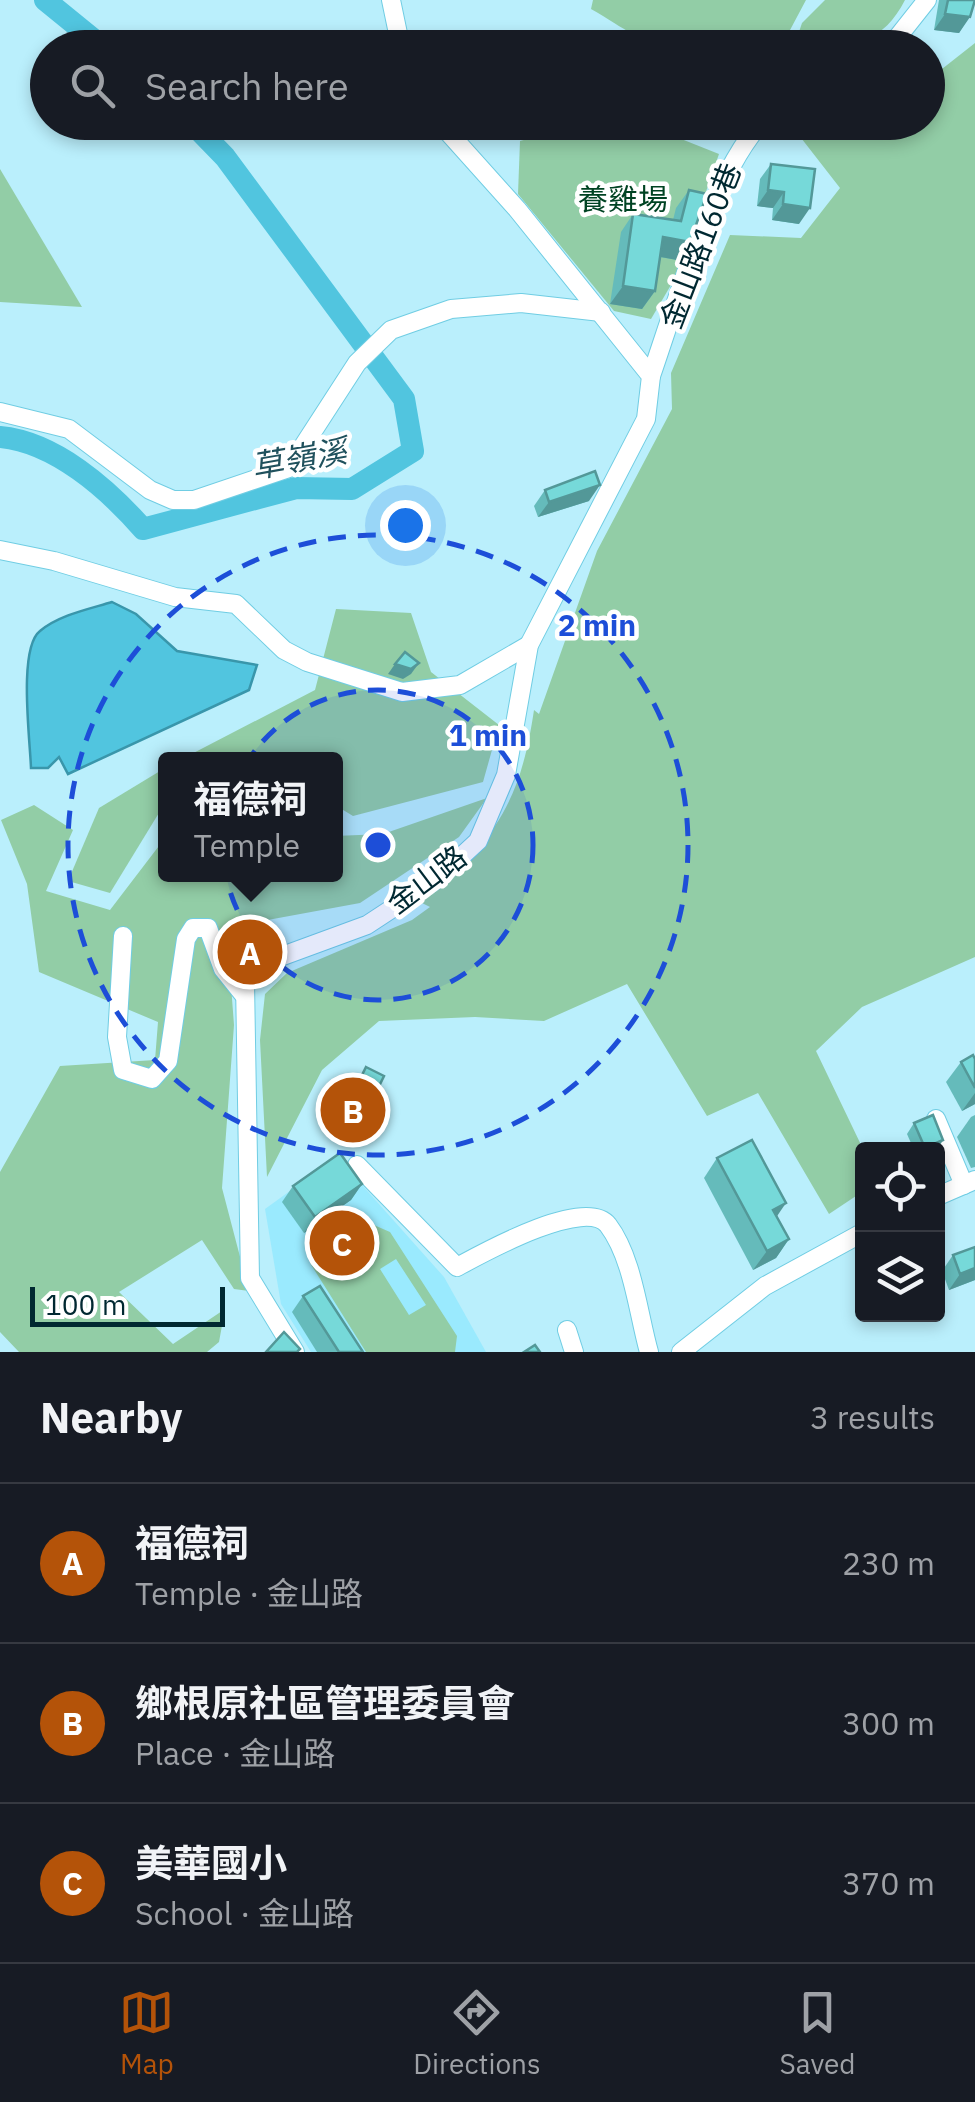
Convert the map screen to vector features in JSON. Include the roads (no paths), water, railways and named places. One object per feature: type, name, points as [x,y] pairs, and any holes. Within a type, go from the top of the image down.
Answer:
[{"type":"street","points":[[391,0],[397,30]]},
{"type":"street","points":[[903,30],[927,0]]},
{"type":"street","points":[[453,140],[651,376]]},
{"type":"street","name":"金山路160巷","points":[[651,376],[683,283],[745,140]]},
{"type":"street","points":[[0,412],[69,429],[150,490],[173,500],[194,500],[289,468],[358,364],[390,330],[451,309],[521,304],[600,312]]},
{"type":"street","name":"金山路","points":[[243,994],[249,972],[258,965],[367,925],[437,878],[478,841],[506,775],[529,645],[646,418],[651,376]]},
{"type":"street","points":[[0,550],[68,565],[176,597],[236,604],[284,650],[308,662],[402,692],[460,686],[529,645]]},
{"type":"street","points":[[123,936],[117,1038],[123,1070],[152,1079],[168,1061],[186,939],[193,928],[208,928],[223,968],[243,994],[250,1278],[295,1352]]},
{"type":"street","points":[[936,1119],[970,1182],[945,1193]]},
{"type":"street","points":[[357,1165],[456,1267],[515,1235],[590,1215],[606,1222],[620,1249],[649,1352]]},
{"type":"street","points":[[681,1352],[765,1286],[855,1237]]},
{"type":"street","points":[[567,1330],[574,1352]]},
{"type":"waterway","name":"草嶺溪","points":[[45,0],[82,30]]},
{"type":"waterway","name":"草嶺溪","points":[[0,437],[41,448],[79,470],[114,498],[143,529],[296,488],[352,489],[413,451],[404,399],[208,140]]},
{"type":"place","name":"福德祠","points":[[250,952]]},
{"type":"place","name":"鄉根原社區管理委員會","points":[[353,1110]]},
{"type":"place","name":"美華國小","points":[[342,1243]]},
{"type":"park label","name":"養雞場","points":[[623,200]]}]
